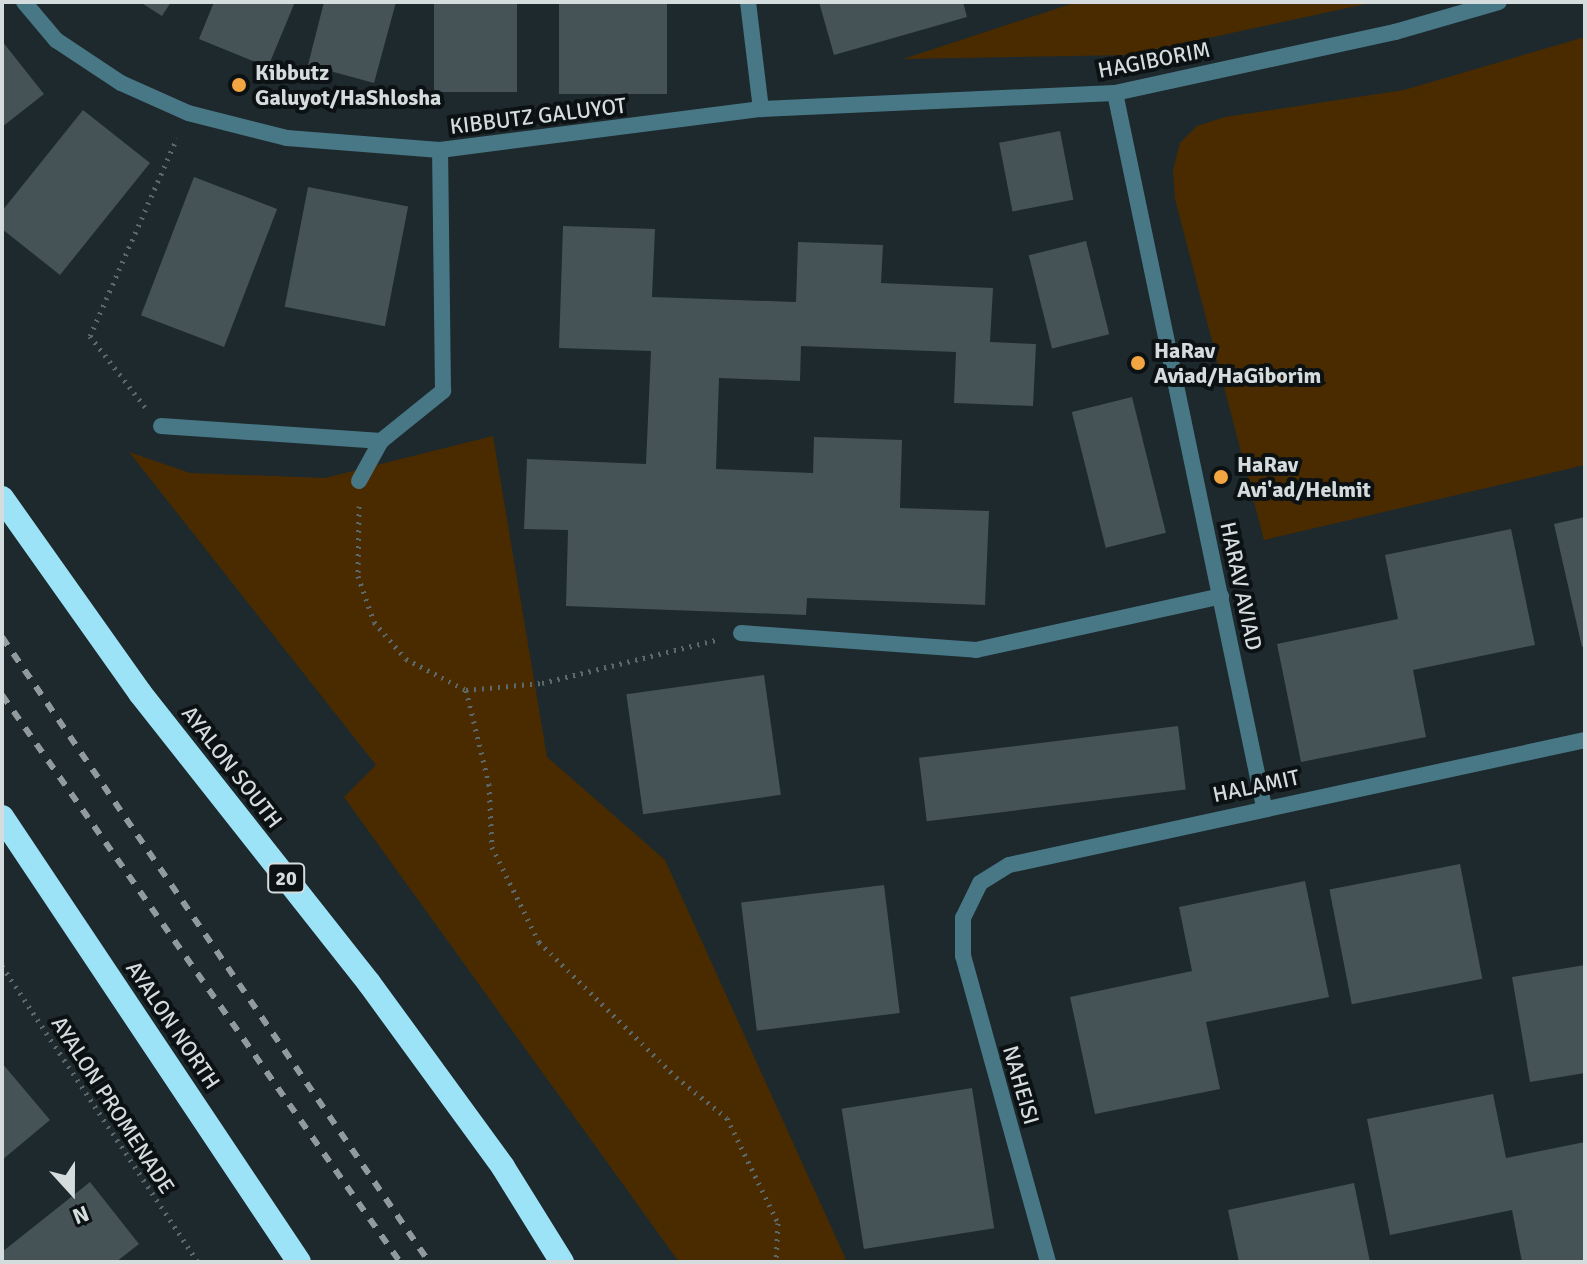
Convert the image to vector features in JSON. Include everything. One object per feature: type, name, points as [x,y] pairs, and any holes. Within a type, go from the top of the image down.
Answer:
[{"type":"highway","name":"AYALON SOUTH","points":[[2,498],[140,693],[369,983],[503,1167],[562,1262]]},
{"type":"highway","name":"AYALON NORTH","points":[[2,817],[299,1262]]},
{"type":"street","name":"KIBBUTZ GALUYOT","points":[[24,2],[56,40],[121,83],[188,113],[287,138],[440,150],[761,109]]},
{"type":"street","points":[[748,2],[761,109]]},
{"type":"street","name":"HAGIBORIM","points":[[761,109],[1115,93],[1395,32],[1499,2]]},
{"type":"street","name":"HARAV AVIAD","points":[[1115,93],[1264,807]]},
{"type":"street","points":[[359,481],[381,441],[443,391],[440,150]]},
{"type":"street","points":[[161,426],[381,441]]},
{"type":"street","points":[[741,633],[976,650],[1221,596]]},
{"type":"street","name":"HALAMIT","points":[[963,918],[980,883],[1009,865],[1264,807],[1585,740]]},
{"type":"street","name":"NAHEISI","points":[[963,918],[963,956],[1048,1262]]},
{"type":"path","points":[[161,426],[90,336],[188,113]]},
{"type":"path","points":[[359,481],[358,576],[374,622],[406,659],[466,690],[542,683],[741,633]]},
{"type":"path","points":[[466,690],[489,784],[492,847],[539,942],[676,1077],[727,1118],[778,1223],[776,1262]]},
{"type":"path","name":"AYALON PROMENADE","points":[[2,966],[198,1262]]},
{"type":"shaded area","points":[[1077,2],[1375,2],[1130,55],[903,59]]},
{"type":"shaded area","points":[[1585,37],[1585,465],[1264,540],[1175,199],[1173,170],[1180,143],[1197,126],[1225,117],[1404,90]]},
{"type":"shaded area","points":[[493,436],[547,757],[665,860],[847,1262],[679,1262],[344,797],[376,765],[129,452],[190,473],[325,478]]},
{"type":"building","points":[[140,2],[171,2],[162,16]]},
{"type":"building","points":[[214,2],[295,2],[268,67],[199,39]]},
{"type":"building","points":[[324,2],[396,2],[374,83],[308,65]]},
{"type":"building","points":[[434,2],[517,2],[517,92],[434,92]]},
{"type":"building","points":[[559,2],[667,2],[667,94],[559,94]]},
{"type":"building","points":[[819,2],[963,2],[967,17],[834,55]]},
{"type":"building","points":[[2,41],[44,94],[2,127]]},
{"type":"building","points":[[83,110],[150,163],[60,275],[2,229],[2,211]]},
{"type":"building","points":[[1060,131],[1073,200],[1012,212],[999,143]]},
{"type":"building","points":[[194,177],[277,209],[224,347],[141,315]]},
{"type":"building","points":[[308,187],[408,206],[385,326],[285,307]]},
{"type":"building","points":[[563,226],[655,229],[652,297],[796,302],[798,242],[883,245],[881,283],[993,288],[990,342],[1036,344],[1033,406],[954,403],[956,352],[801,346],[800,381],[719,378],[716,469],[813,473],[814,437],[902,440],[900,508],[989,511],[985,605],[807,598],[806,615],[566,606],[568,530],[524,529],[527,459],[646,464],[651,351],[559,348]]},
{"type":"building","points":[[1086,241],[1109,334],[1052,348],[1029,255]]},
{"type":"building","points":[[1132,397],[1166,533],[1106,548],[1072,412]]},
{"type":"building","points":[[1585,517],[1585,646],[1582,647],[1554,524]]},
{"type":"building","points":[[1511,529],[1535,645],[1413,670],[1426,737],[1301,762],[1277,644],[1398,619],[1385,555]]},
{"type":"building","points":[[764,675],[781,795],[643,814],[626,694]]},
{"type":"building","points":[[1178,726],[1186,790],[927,821],[919,758]]},
{"type":"building","points":[[1460,864],[1482,979],[1352,1004],[1329,889]]},
{"type":"building","points":[[1305,881],[1329,997],[1206,1022],[1220,1089],[1095,1114],[1070,997],[1192,971],[1179,907]]},
{"type":"building","points":[[884,885],[900,1013],[757,1031],[741,903]]},
{"type":"building","points":[[1585,965],[1585,1073],[1530,1082],[1512,977]]},
{"type":"building","points":[[2,1063],[50,1120],[2,1160]]},
{"type":"building","points":[[972,1088],[994,1228],[864,1249],[842,1109]]},
{"type":"building","points":[[1493,1094],[1506,1158],[1585,1142],[1585,1262],[1522,1262],[1512,1210],[1390,1235],[1367,1119]]},
{"type":"building","points":[[90,1182],[139,1244],[116,1262],[2,1262],[2,1252]]},
{"type":"building","points":[[1354,1183],[1370,1262],[1239,1262],[1228,1210]]},
{"type":"railway","points":[[2,637],[429,1262]]},
{"type":"railway","points":[[2,695],[400,1262]]},
{"type":"place","name":"Kibbutz Galuyot/HaShlosha","points":[[239,85]]},
{"type":"place","name":"HaRav Aviad/HaGiborim","points":[[1138,363]]},
{"type":"place","name":"HaRav Avi'ad/Helmit","points":[[1221,477]]}]
